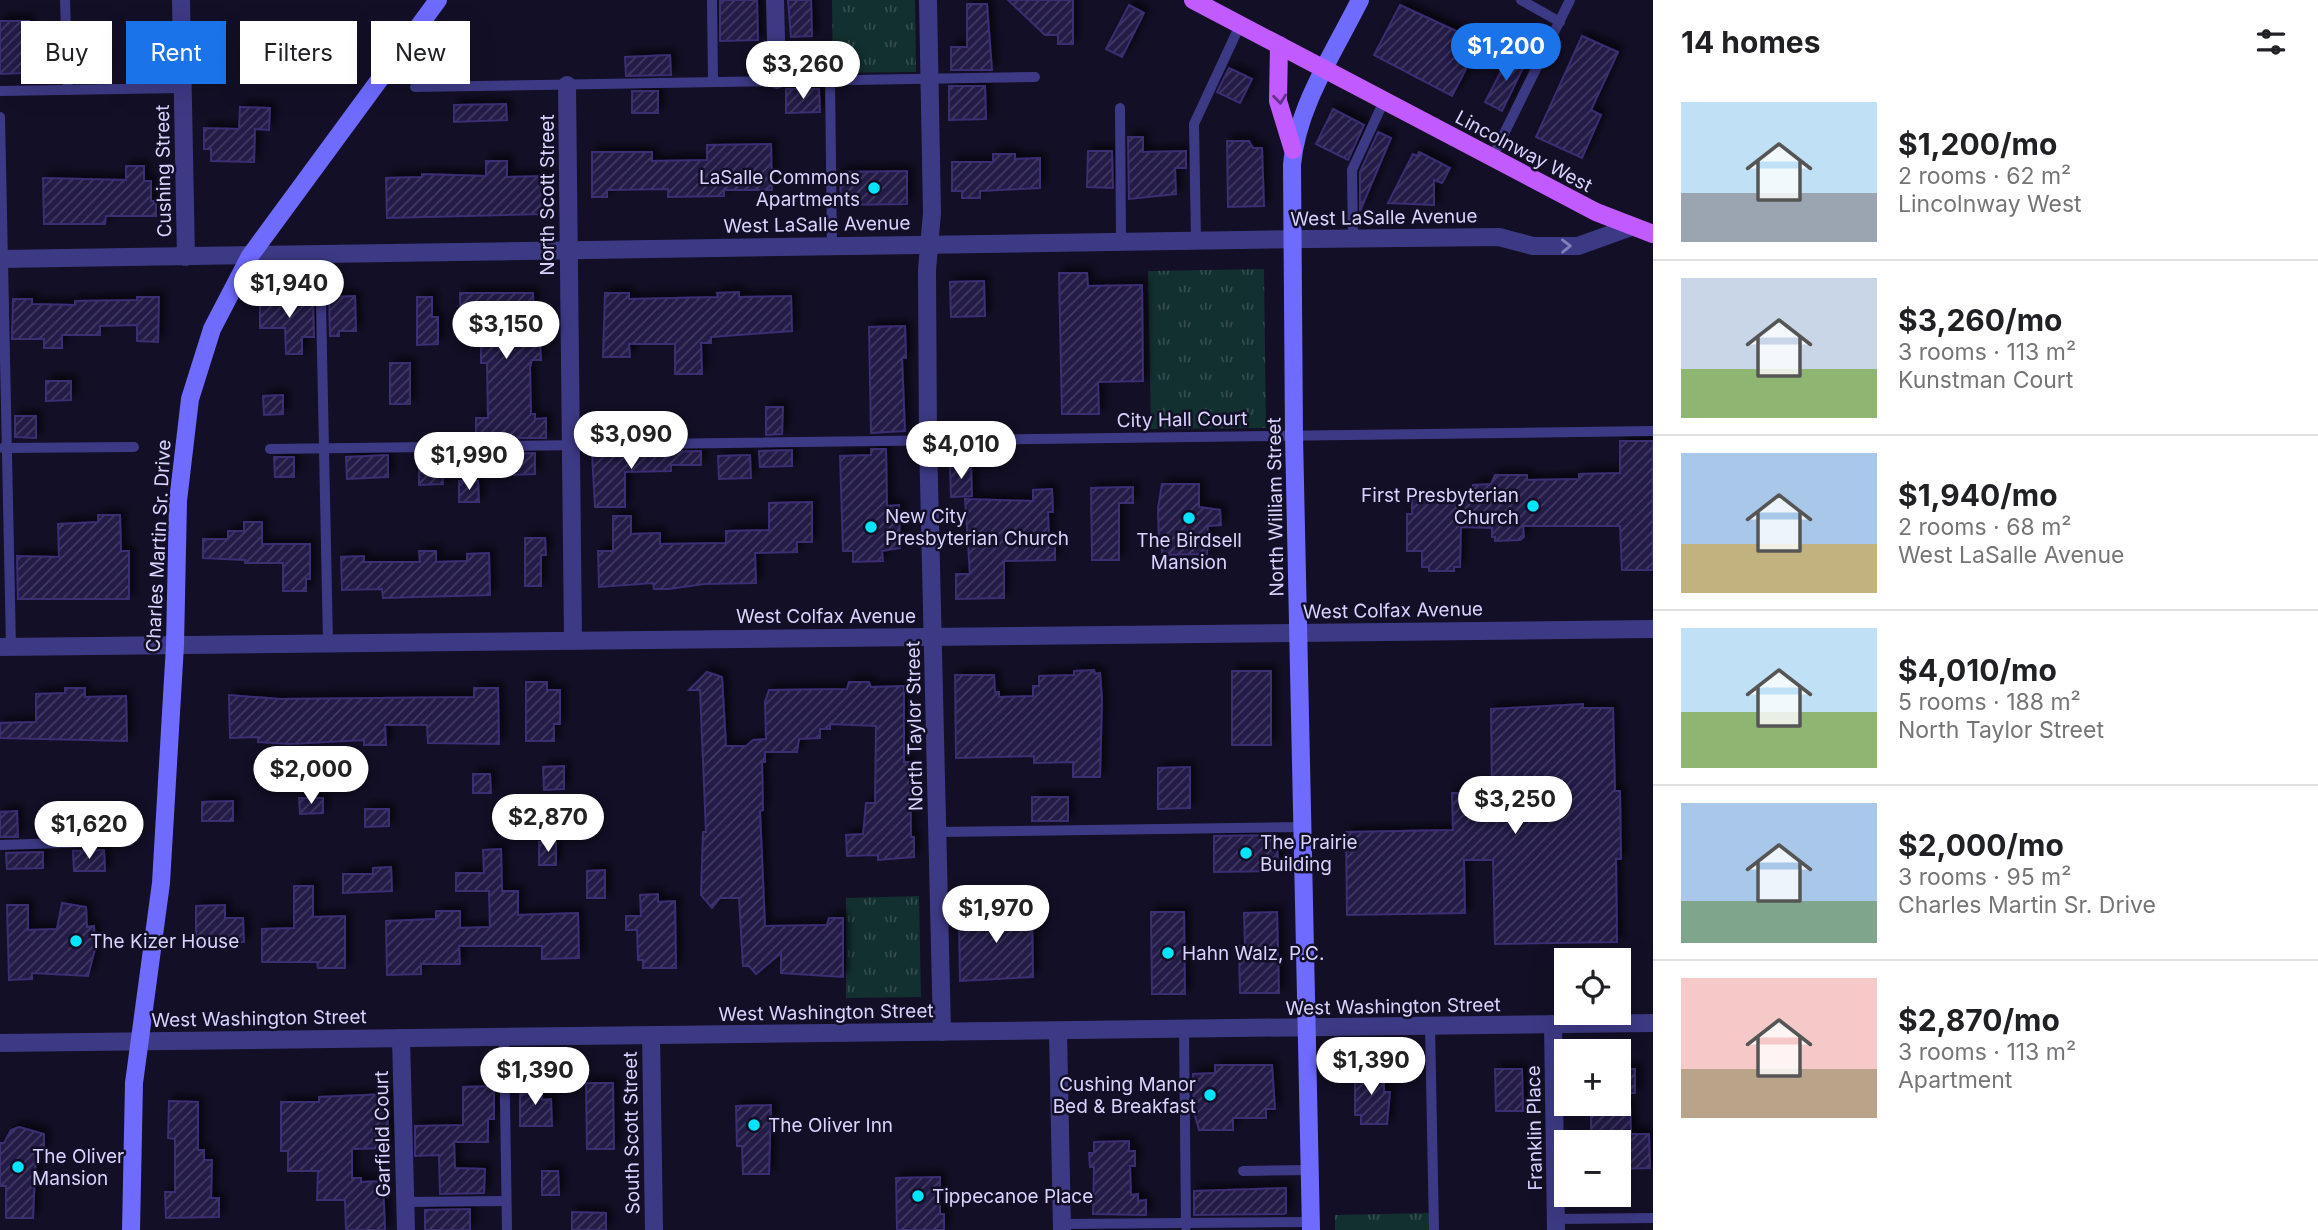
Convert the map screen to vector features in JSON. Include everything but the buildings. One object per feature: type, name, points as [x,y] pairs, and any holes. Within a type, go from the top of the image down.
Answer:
[{"type":"main road","name":"Charles Martin Sr. Drive","points":[[131,1230],[130,1188],[138,1041],[161,883],[175,645],[178,501],[190,399],[212,329],[250,256],[438,0]]},
{"type":"main road","name":"Lincolnway West","points":[[1194,0],[1492,158],[1631,227],[1653,234]]},
{"type":"main road","name":"North William Street","points":[[1311,1226],[1294,436],[1293,150],[1306,109],[1360,0]]},
{"type":"main road","points":[[1279,45],[1278,101],[1293,150]]},
{"type":"street","name":"Cushing Street","points":[[181,0],[186,257]]},
{"type":"street","points":[[775,0],[777,80]]},
{"type":"street","name":"North Taylor Street","points":[[928,0],[932,213],[926,270],[928,440],[942,1032]]},
{"type":"street","name":"North Scott Street","points":[[567,85],[571,250],[568,275],[573,640]]},
{"type":"street","name":"West LaSalle Avenue","points":[[2,259],[929,243],[1499,237],[1533,246],[1578,246],[1631,227]]},
{"type":"street","name":"West Colfax Avenue","points":[[5,647],[1653,629]]},
{"type":"street","name":"West Washington Street","points":[[0,1043],[1653,1023]]},
{"type":"street","name":"Franklin Place","points":[[1553,1024],[1556,1224]]},
{"type":"street","points":[[1058,1031],[1062,1227]]},
{"type":"street","name":"South Scott Street","points":[[651,1035],[654,1230]]},
{"type":"street","name":"Garfield Court","points":[[401,1038],[404,1202],[407,1230]]},
{"type":"lane","points":[[65,0],[68,90]]},
{"type":"lane","points":[[712,0],[713,81]]},
{"type":"lane","points":[[1521,0],[1560,22]]},
{"type":"lane","points":[[1492,158],[1570,0]]},
{"type":"lane","points":[[1196,241],[1194,124],[1240,25]]},
{"type":"lane","points":[[415,87],[1035,76]]},
{"type":"lane","points":[[830,79],[832,245]]},
{"type":"lane","points":[[0,91],[183,88]]},
{"type":"lane","points":[[1353,239],[1352,170],[1384,101]]},
{"type":"lane","points":[[1120,108],[1121,242]]},
{"type":"lane","points":[[0,117],[5,647]]},
{"type":"lane","points":[[320,255],[328,643]]},
{"type":"lane","name":"City Hall Court","points":[[270,449],[1653,431]]},
{"type":"lane","points":[[4,448],[134,447]]},
{"type":"lane","points":[[937,832],[1303,827]]},
{"type":"lane","points":[[0,845],[129,841]]},
{"type":"lane","points":[[1430,1026],[1434,1230]]},
{"type":"lane","points":[[1184,1029],[1186,1226]]},
{"type":"lane","points":[[504,1037],[507,1230]]},
{"type":"lane","points":[[1243,1171],[1310,1170]]},
{"type":"lane","points":[[404,1202],[506,1201]]},
{"type":"lane","points":[[1556,1224],[1653,1218]]},
{"type":"lane","points":[[1062,1227],[1311,1226]]},
{"type":"green space","points":[[832,0],[915,0],[916,72],[833,73]]},
{"type":"green space","points":[[1264,269],[1266,428],[1151,429],[1148,271]]},
{"type":"green space","points":[[919,896],[921,997],[846,998],[846,898]]},
{"type":"green space","points":[[1429,1213],[1430,1230],[1335,1230],[1335,1215]]},
{"type":"place","name":"LaSalle Commons Apartments","points":[[874,188]]},
{"type":"place","name":"First Presbyterian Church","points":[[1533,506]]},
{"type":"place","name":"The Birdsell Mansion","points":[[1189,518]]},
{"type":"place","name":"New City Presbyterian Church","points":[[871,527]]},
{"type":"place","name":"The Prairie Building","points":[[1246,853]]},
{"type":"place","name":"The Kizer House","points":[[76,941]]},
{"type":"place","name":"Hahn Walz, P.C.","points":[[1168,953]]},
{"type":"place","name":"Cushing Manor Bed & Breakfast","points":[[1210,1095]]},
{"type":"place","name":"The Oliver Inn","points":[[754,1125]]},
{"type":"place","name":"The Oliver Mansion","points":[[18,1167]]},
{"type":"place","name":"Tippecanoe Place","points":[[918,1196]]}]
